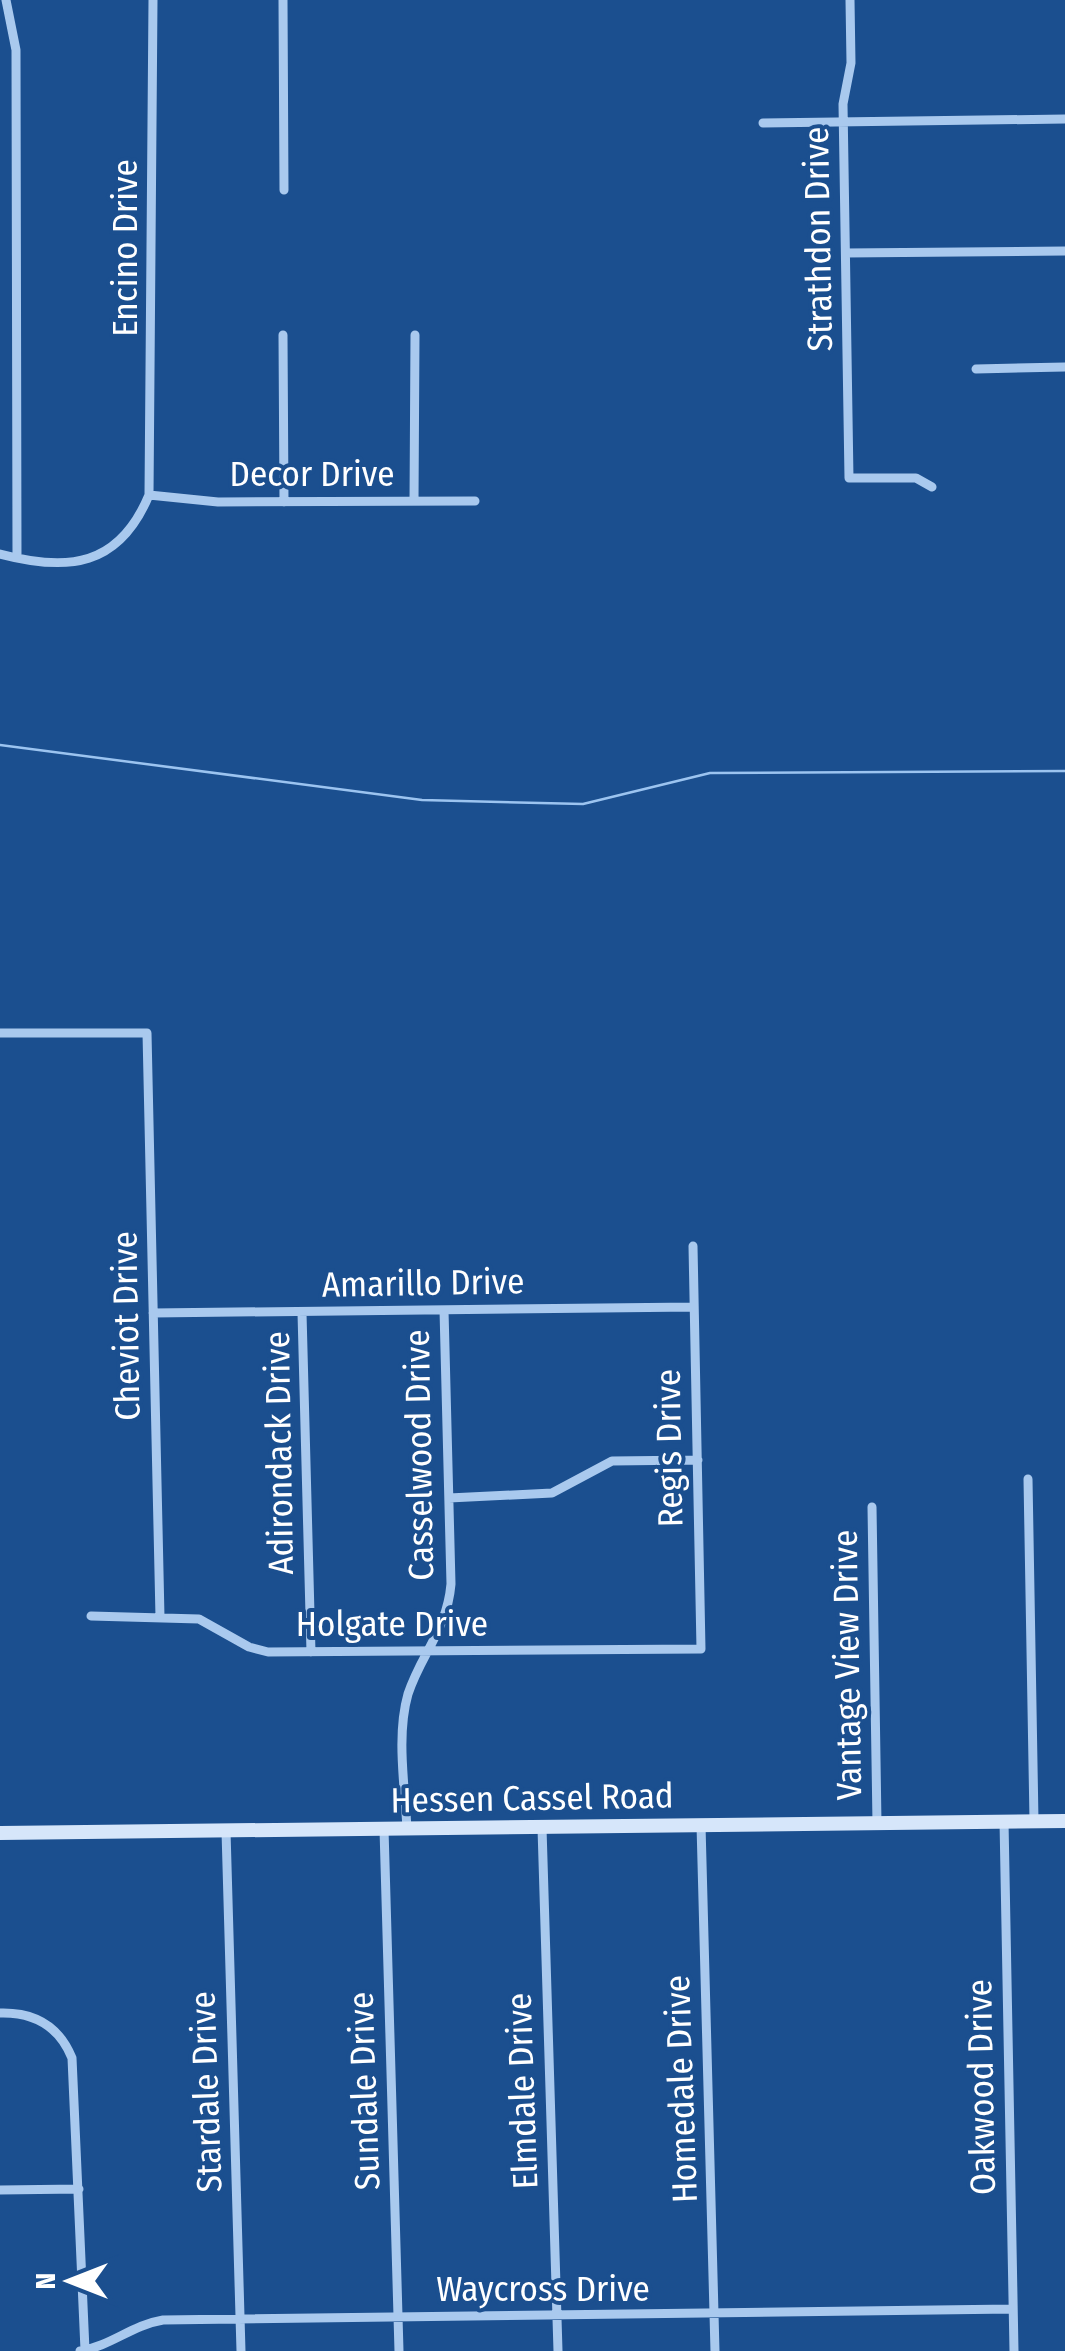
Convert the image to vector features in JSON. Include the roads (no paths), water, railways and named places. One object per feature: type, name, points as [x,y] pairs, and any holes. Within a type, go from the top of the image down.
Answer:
[{"type":"main road","name":"Hessen Cassel Road","points":[[0,1832],[1065,1821]]},
{"type":"street","points":[[6,0],[16,50],[17,558]]},
{"type":"street","name":"Encino Drive","points":[[149,495],[153,0]]},
{"type":"street","points":[[284,0],[284,190]]},
{"type":"street","name":"Strathdon Drive","points":[[850,0],[851,63],[843,122],[849,478],[916,478],[932,487]]},
{"type":"street","points":[[763,124],[1065,119]]},
{"type":"street","points":[[846,253],[1065,250]]},
{"type":"street","points":[[283,335],[284,502]]},
{"type":"street","points":[[414,501],[415,336]]},
{"type":"street","points":[[976,369],[1065,367]]},
{"type":"street","points":[[0,554],[60,565],[104,552],[125,535],[149,495]]},
{"type":"street","name":"Decor Drive","points":[[149,495],[188,501],[475,501]]},
{"type":"street","name":"Cheviot Drive","points":[[0,1034],[147,1033],[160,1616]]},
{"type":"street","name":"Regis Drive","points":[[693,1246],[701,1649]]},
{"type":"street","name":"Amarillo Drive","points":[[154,1313],[694,1307]]},
{"type":"street","name":"Casselwood Drive","points":[[407,1829],[402,1747],[408,1694],[431,1652],[450,1599],[444,1310]]},
{"type":"street","name":"Adirondack Drive","points":[[302,1313],[311,1652]]},
{"type":"street","points":[[449,1498],[552,1493],[612,1461],[698,1460]]},
{"type":"street","points":[[1028,1479],[1034,1822]]},
{"type":"street","name":"Vantage View Drive","points":[[872,1507],[877,1823]]},
{"type":"street","name":"Holgate Drive","points":[[90,1616],[200,1619],[249,1647],[268,1652],[701,1649]]},
{"type":"street","name":"Oakwood Drive","points":[[1004,1821],[1014,2351]]},
{"type":"street","name":"Homedale Drive","points":[[701,1825],[716,2351]]},
{"type":"street","name":"Elmdale Drive","points":[[542,1828],[558,2351]]},
{"type":"street","name":"Sundale Drive","points":[[384,1830],[399,2351]]},
{"type":"street","name":"Stardale Drive","points":[[226,1831],[241,2351]]},
{"type":"street","points":[[0,2012],[29,2016],[48,2024],[68,2047],[75,2068],[82,2351]]},
{"type":"street","points":[[0,2190],[78,2189]]},
{"type":"street","name":"Waycross Drive","points":[[82,2351],[155,2322],[1012,2309]]},
{"type":"waterway","points":[[0,745],[422,800],[583,804],[710,773],[1065,771]]}]
